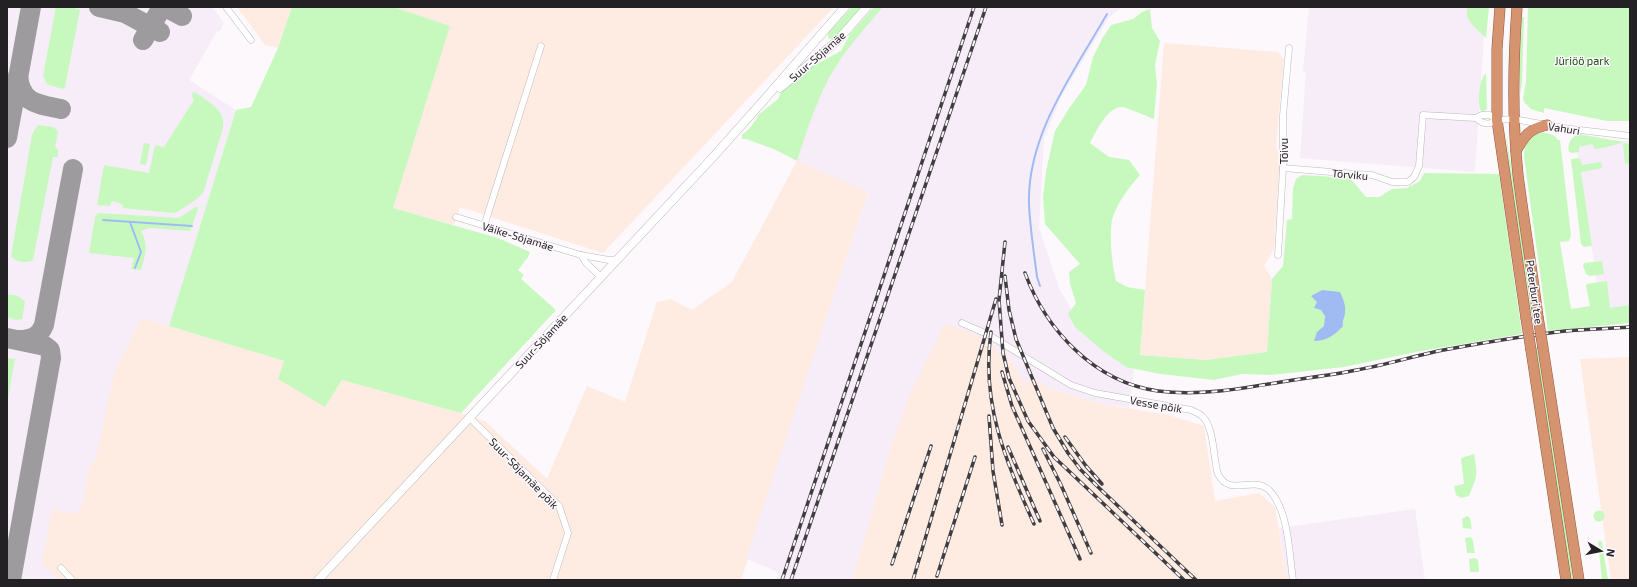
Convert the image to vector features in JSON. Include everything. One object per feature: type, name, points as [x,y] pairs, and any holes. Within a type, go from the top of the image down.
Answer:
[{"type":"highway","name":"Peterburi tee","points":[[1500,7],[1497,49],[1497,120],[1566,580]]},
{"type":"highway","name":"Peterburi tee","points":[[1517,7],[1514,50],[1514,119],[1518,174],[1538,317],[1579,580]]},
{"type":"highway","points":[[1516,151],[1525,135],[1537,128],[1547,126]]},
{"type":"main road","name":"Suur-Sõjamäe","points":[[318,580],[618,259],[763,101],[845,7]]},
{"type":"main road","name":"Suur-Sõjamäe","points":[[763,101],[837,41],[866,7]]},
{"type":"main road","points":[[817,39],[828,49]]},
{"type":"street","points":[[226,7],[251,40]]},
{"type":"street","points":[[484,226],[541,46]]},
{"type":"street","name":"Tõivu","points":[[1278,255],[1283,168],[1283,116],[1289,48]]},
{"type":"street","name":"Vahuri","points":[[1414,177],[1419,166],[1423,115],[1476,118],[1482,115],[1490,115],[1497,120],[1514,119],[1547,126],[1630,136]]},
{"type":"street","name":"Tõrviku","points":[[1283,168],[1372,175],[1396,183],[1408,182],[1414,177]]},
{"type":"street","name":"Väike-Sõjamäe","points":[[456,217],[581,255],[609,260],[618,259]]},
{"type":"street","points":[[581,255],[586,263],[601,277]]},
{"type":"street","name":"Vesse põik","points":[[962,323],[986,334],[1071,384],[1095,393],[1191,410],[1202,416],[1209,427],[1217,473],[1223,481],[1235,487],[1257,484],[1268,489],[1277,501],[1283,516],[1292,580]]},
{"type":"street","name":"Suur-Sõjamäe põik","points":[[470,418],[559,506],[568,533],[553,580]]},
{"type":"street","points":[[61,568],[72,580]]},
{"type":"shaded area","points":[[7,7],[212,7],[224,23],[220,31],[217,31],[189,80],[236,110],[169,326],[142,318],[96,458],[89,469],[83,502],[77,514],[53,509],[43,564],[60,580],[7,580]]},
{"type":"shaded area","points":[[237,7],[292,7],[278,48],[265,45]]},
{"type":"shaded area","points":[[394,7],[834,7],[603,253],[460,207],[454,225],[393,208],[450,26]]},
{"type":"shaded area","points":[[879,7],[1123,7],[1109,17],[1061,97],[1044,139],[1039,228],[1059,288],[1076,317],[1134,367],[1129,408],[1101,404],[1051,389],[1033,378],[1024,384],[1006,353],[996,353],[995,345],[981,340],[893,441],[852,580],[776,580],[778,572],[745,558],[868,193],[776,150],[746,138],[840,58]]},
{"type":"shaded area","points":[[1309,7],[1486,7],[1475,172],[1300,158],[1306,72],[1303,71]]},
{"type":"shaded area","points":[[1164,43],[1278,52],[1284,60],[1276,145],[1280,160],[1274,249],[1264,266],[1272,279],[1267,352],[1206,360],[1140,355]]},
{"type":"shaded area","points":[[1574,139],[1619,142],[1630,141],[1630,313],[1602,317],[1581,172]]},
{"type":"shaded area","points":[[797,161],[868,192],[746,558],[748,559],[741,580],[60,580],[42,564],[52,509],[77,514],[83,502],[89,469],[96,458],[114,373],[142,318],[284,361],[325,407],[342,380],[485,421],[547,479],[587,386],[625,402],[657,302],[670,299],[692,310],[732,282]]},
{"type":"shaded area","points":[[945,324],[981,337],[981,340],[995,345],[996,353],[1006,353],[1024,383],[1035,378],[1051,389],[1101,404],[1169,415],[1204,426],[1215,501],[1259,493],[1275,507],[1287,580],[852,580],[893,441],[910,394]]},
{"type":"shaded area","points":[[1630,357],[1630,580],[1611,580],[1580,359]]},
{"type":"shaded area","points":[[1415,509],[1425,580],[1287,580],[1279,528]]},
{"type":"green space","points":[[56,7],[70,7],[80,10],[65,87],[62,89],[47,84],[43,76]]},
{"type":"green space","points":[[292,7],[394,7],[450,26],[393,208],[498,238],[530,252],[518,270],[524,275],[521,279],[556,310],[461,413],[342,380],[325,407],[278,379],[284,361],[169,326],[236,110],[251,107],[278,48]]},
{"type":"green space","points":[[852,7],[862,7],[834,38],[828,38],[828,33]]},
{"type":"green space","points":[[874,7],[883,7],[847,50],[829,78],[815,109],[797,161],[776,150],[746,139],[742,139],[742,135],[749,129],[758,117],[757,116],[778,99],[782,90],[813,66],[841,51],[850,34]]},
{"type":"green space","points":[[1467,7],[1489,7],[1486,38],[1470,21]]},
{"type":"green space","name":"Jüriöö park","points":[[1528,7],[1630,7],[1630,121],[1607,121],[1544,108],[1544,113],[1531,109],[1524,102]]},
{"type":"green space","points":[[1150,9],[1152,28],[1160,41],[1155,65],[1157,84],[1154,119],[1124,107],[1117,108],[1107,115],[1090,143],[1109,157],[1129,160],[1140,175],[1120,202],[1114,214],[1112,220],[1111,242],[1116,281],[1127,287],[1145,290],[1140,355],[1206,360],[1267,352],[1272,279],[1283,266],[1287,220],[1292,219],[1293,188],[1296,179],[1302,175],[1350,178],[1366,197],[1379,197],[1392,189],[1407,188],[1420,181],[1424,173],[1499,174],[1522,334],[1421,351],[1344,367],[1271,375],[1242,374],[1214,380],[1160,374],[1126,367],[1103,351],[1075,327],[1068,314],[1076,303],[1070,284],[1069,272],[1080,264],[1045,224],[1043,197],[1046,171],[1055,131],[1086,85],[1093,57],[1111,25],[1133,19],[1142,12]]},
{"type":"green space","points":[[1522,17],[1524,17],[1522,82],[1520,95],[1519,68]]},
{"type":"green space","points":[[1486,73],[1487,109],[1483,112],[1481,111],[1479,103],[1479,92],[1482,80]]},
{"type":"green space","points":[[193,92],[216,107],[222,116],[223,122],[223,128],[202,194],[177,212],[172,213],[123,208],[122,204],[112,201],[110,206],[97,205],[104,165],[149,173],[155,145],[164,147],[194,100],[192,96]]},
{"type":"green space","points":[[39,125],[53,127],[58,131],[55,148],[58,149],[58,157],[53,157],[33,260],[21,262],[11,256],[32,135]]},
{"type":"green space","points":[[1506,133],[1534,317],[1532,318],[1509,169]]},
{"type":"green space","points":[[1539,133],[1550,134],[1560,140],[1571,235],[1569,241],[1560,242],[1571,309],[1590,306],[1586,286],[1587,284],[1607,281],[1610,308],[1630,305],[1630,323],[1548,331],[1524,157],[1527,142]]},
{"type":"green space","points":[[1579,134],[1624,142],[1595,149],[1592,144],[1579,147],[1579,152],[1569,152],[1570,141]]},
{"type":"green space","points":[[144,143],[150,144],[146,165],[140,164]]},
{"type":"green space","points":[[1623,144],[1630,144],[1630,163],[1625,164]]},
{"type":"green space","points":[[1571,159],[1580,159],[1582,165],[1601,162],[1602,168],[1581,172],[1592,246],[1584,247],[1581,244]]},
{"type":"green space","points":[[197,206],[198,209],[190,231],[150,228],[141,231],[146,246],[141,270],[131,269],[134,258],[89,253],[95,217],[98,213],[179,218]]},
{"type":"green space","points":[[1602,261],[1604,274],[1590,276],[1586,274],[1583,266],[1584,263]]},
{"type":"green space","points":[[7,295],[17,296],[25,302],[22,319],[15,320],[7,317]]},
{"type":"green space","points":[[1536,349],[1539,349],[1574,580],[1571,580]]},
{"type":"green space","points":[[7,358],[15,359],[7,404]]},
{"type":"green space","points":[[1474,454],[1476,466],[1475,480],[1469,496],[1461,498],[1456,495],[1454,486],[1464,484],[1461,458]]},
{"type":"green space","points":[[1597,511],[1601,511],[1603,512],[1603,520],[1597,521],[1594,518],[1594,514]]},
{"type":"green space","points":[[1467,516],[1470,518],[1472,529],[1463,528],[1462,519]]},
{"type":"green space","points":[[1471,537],[1475,553],[1467,553],[1465,538]]},
{"type":"green space","points":[[1600,540],[1602,542],[1608,580],[1602,580],[1598,542]]},
{"type":"green space","points":[[1475,558],[1478,560],[1479,572],[1470,572],[1469,559]]},
{"type":"water","points":[[1322,290],[1340,292],[1344,302],[1345,314],[1343,326],[1337,332],[1330,337],[1314,341],[1317,332],[1324,326],[1325,316],[1321,310],[1314,308],[1317,302],[1311,296]]},
{"type":"waterway","points":[[1040,286],[1037,277],[1029,204],[1030,178],[1036,153],[1044,128],[1055,104],[1107,14]]},
{"type":"waterway","points":[[103,220],[192,226]]},
{"type":"waterway","points":[[130,222],[141,252],[135,268]]},
{"type":"taxiway","points":[[7,138],[31,7]]},
{"type":"taxiway","points":[[99,7],[125,13],[160,32]]},
{"type":"taxiway","points":[[143,40],[162,7]]},
{"type":"taxiway","points":[[165,7],[182,16]]},
{"type":"taxiway","points":[[18,76],[23,92],[32,101],[45,106],[61,109]]},
{"type":"taxiway","points":[[19,340],[34,337],[40,332],[44,325],[73,169]]},
{"type":"taxiway","points":[[7,338],[45,346],[50,350],[51,358],[11,580]]},
{"type":"railway","points":[[782,580],[974,7]]},
{"type":"railway","points":[[791,580],[986,7]]},
{"type":"railway","points":[[1005,242],[999,300],[1003,353],[1009,378],[1028,421],[1054,457],[1184,580]]},
{"type":"railway","points":[[1025,273],[1034,294],[1046,314],[1059,333],[1075,350],[1093,365],[1113,377],[1135,386],[1158,391],[1189,393],[1235,389],[1348,372],[1438,351],[1512,338],[1566,331],[1630,327]]},
{"type":"railway","points":[[1005,276],[1009,310],[1016,339],[1053,428],[1068,453],[1080,469],[1097,486],[1196,580]]},
{"type":"railway","points":[[913,580],[996,299]]},
{"type":"railway","points":[[991,332],[989,383],[998,431],[1005,454],[1034,524]]},
{"type":"railway","points":[[1002,372],[1012,406],[1080,559]]},
{"type":"railway","points":[[989,416],[993,471],[1002,525]]},
{"type":"railway","points":[[1065,437],[1086,466],[1102,484]]},
{"type":"railway","points":[[892,564],[931,446]]},
{"type":"railway","points":[[1008,447],[1040,521]]},
{"type":"railway","points":[[1043,449],[1061,485],[1091,553]]},
{"type":"railway","points":[[937,576],[975,457]]}]
